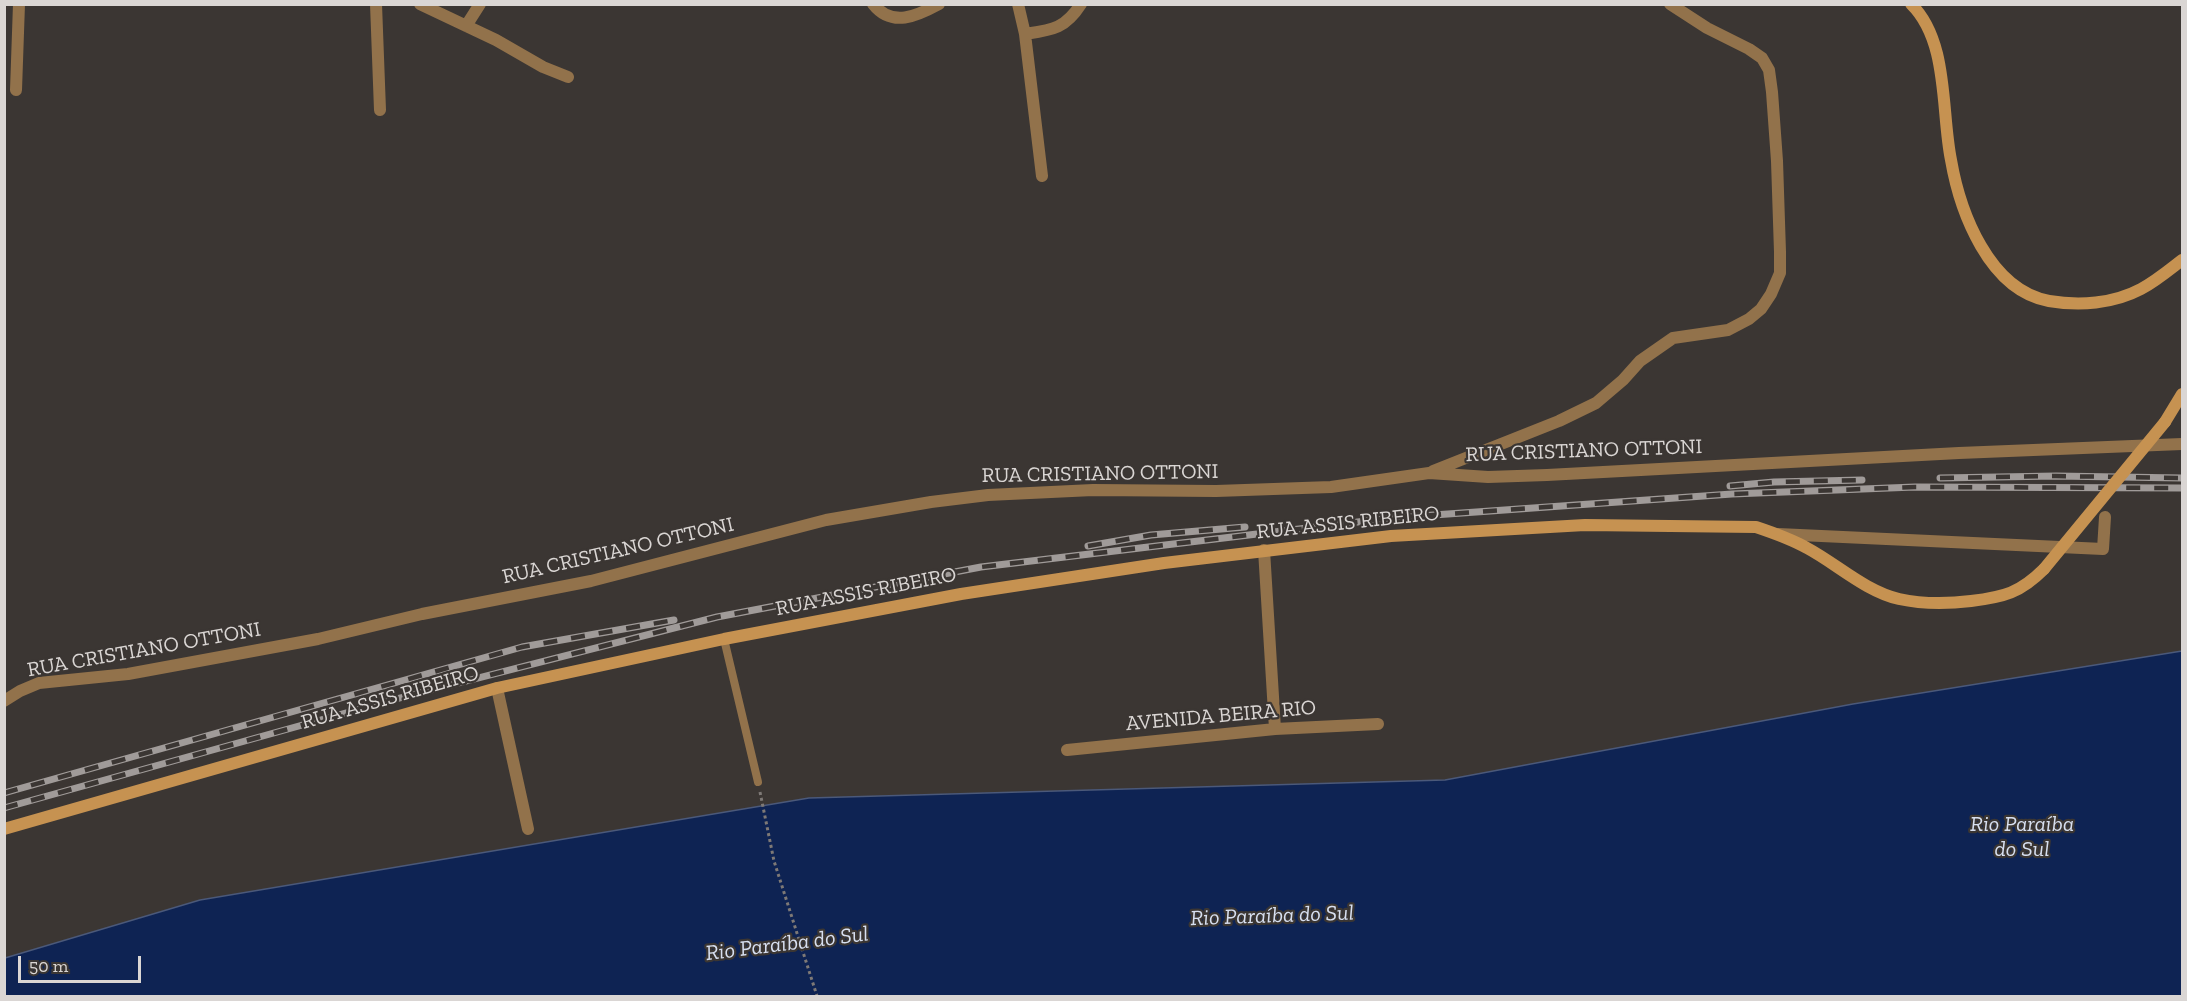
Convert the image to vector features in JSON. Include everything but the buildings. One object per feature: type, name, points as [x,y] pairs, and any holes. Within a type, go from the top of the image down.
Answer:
[{"type":"street","points":[[16,90],[19,4]]},
{"type":"street","points":[[376,4],[380,110]]},
{"type":"street","points":[[420,4],[496,40],[543,67],[568,77]]},
{"type":"street","points":[[466,26],[480,4]]},
{"type":"street","points":[[873,4],[883,14],[906,19],[939,4]]},
{"type":"street","points":[[1018,4],[1025,34],[1042,176]]},
{"type":"street","points":[[1025,34],[1049,30],[1064,24],[1080,4]]},
{"type":"street","points":[[1429,473],[1559,421],[1596,403],[1623,380],[1640,361],[1673,338],[1728,330],[1749,319],[1761,309],[1771,294],[1780,273],[1780,252],[1777,160],[1769,70],[1762,57],[1707,28],[1670,4]]},
{"type":"street","points":[[1911,4],[1920,14],[1930,32],[1937,56],[1951,160],[1960,197],[1974,232],[1992,264],[2012,284],[2037,299],[2068,304],[2102,302],[2140,289],[2182,260]]},
{"type":"street","name":"RUA ASSIS RIBEIRO","points":[[4,829],[496,688],[724,639],[961,594],[1264,550],[1390,536],[1585,525],[1756,527],[1807,548],[1878,590],[1897,598],[1923,603],[1997,598],[2030,584],[2044,569],[2179,405],[2182,394]]},
{"type":"street","name":"RUA CRISTIANO OTTONI","points":[[4,701],[39,683],[128,674],[318,639],[422,614],[591,581],[826,520],[988,495],[1093,490],[1216,491],[1331,487],[1429,473],[1488,477],[1547,476],[1959,453],[2182,444]]},
{"type":"street","points":[[1777,534],[2103,549],[2105,517]]},
{"type":"street","points":[[1264,550],[1275,729]]},
{"type":"street","points":[[496,688],[528,829]]},
{"type":"street","name":"AVENIDA BEIRA RIO","points":[[1067,750],[1275,729],[1378,724]]},
{"type":"lane","points":[[724,639],[758,782]]},
{"type":"path","points":[[758,782],[774,861],[817,996]]},
{"type":"water","name":"Rio Paraíba do Sul","points":[[2182,651],[2182,996],[5,996],[5,958],[200,900],[809,798],[1445,780],[1853,704]]},
{"type":"railway","points":[[1940,478],[2056,476],[2182,478]]},
{"type":"railway","points":[[1730,486],[1774,482],[1862,480]]},
{"type":"railway","points":[[4,808],[396,699],[717,617],[981,567],[1391,518],[1732,494],[1915,487],[2182,488]]},
{"type":"railway","points":[[1088,546],[1151,535],[1245,527]]},
{"type":"railway","points":[[4,793],[522,647],[674,620]]}]
